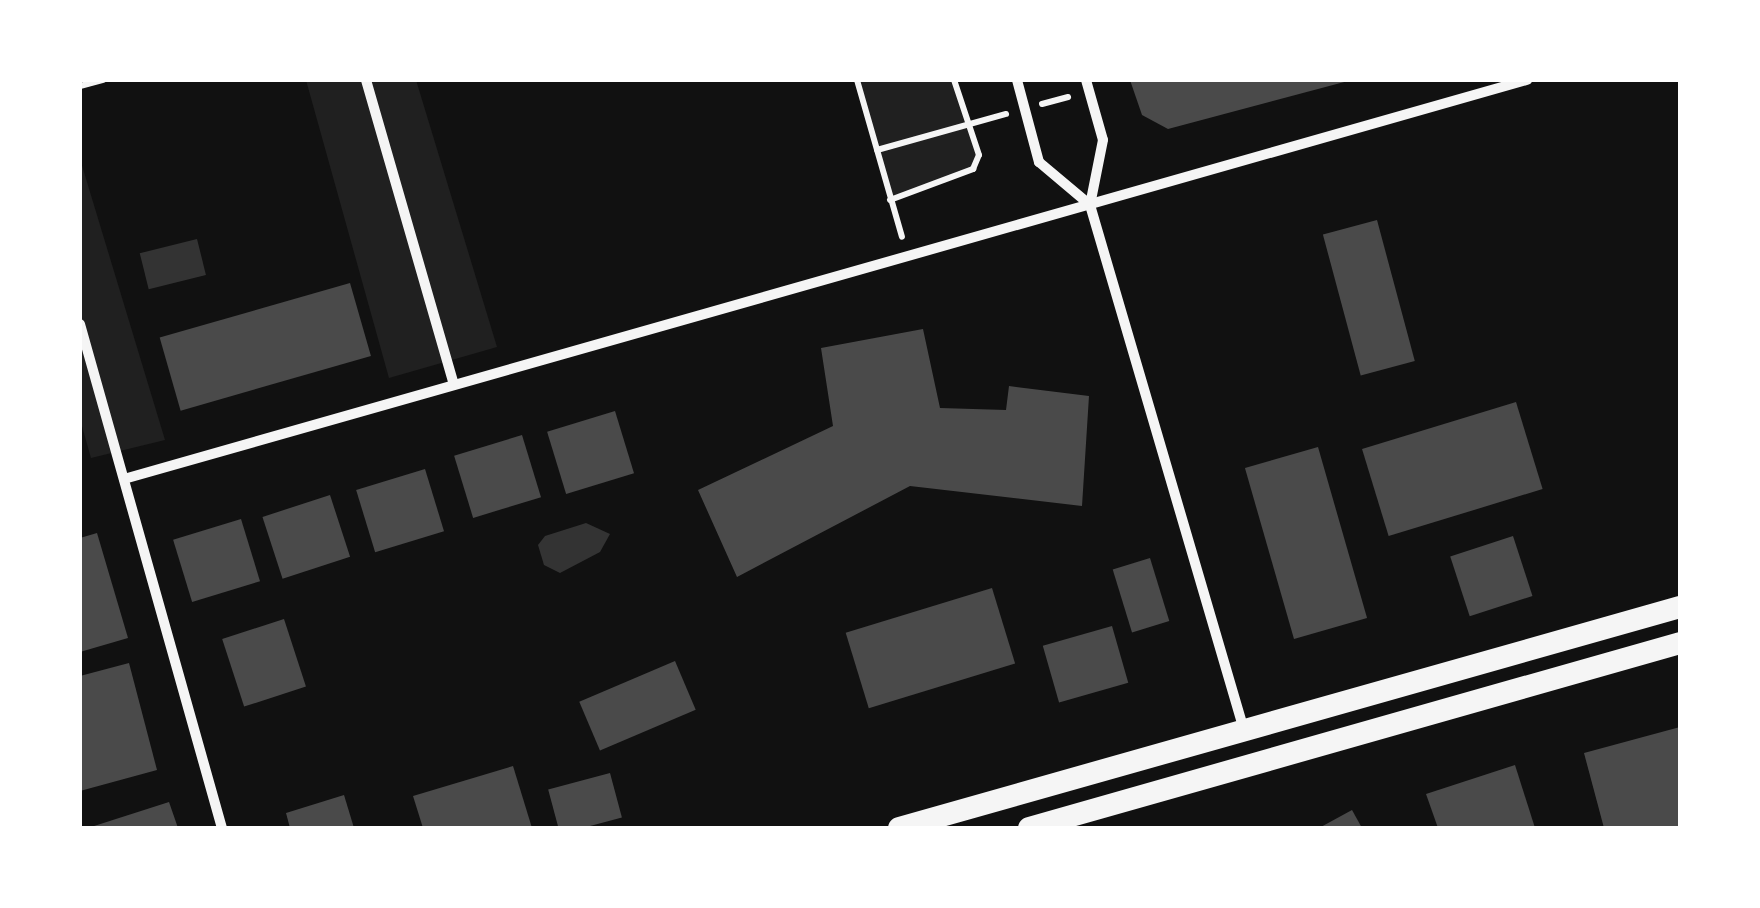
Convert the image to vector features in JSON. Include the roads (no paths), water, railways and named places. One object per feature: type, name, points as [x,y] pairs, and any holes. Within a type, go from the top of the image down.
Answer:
[{"type":"main road","points":[[899,828],[1680,607]]},
{"type":"main road","points":[[1029,828],[1680,643]]},
{"type":"street","points":[[366,80],[454,385]]},
{"type":"street","points":[[1018,80],[1039,162],[1090,204]]},
{"type":"street","points":[[124,479],[1528,80]]},
{"type":"street","points":[[1087,86],[1103,140],[1090,204],[1244,731]]},
{"type":"street","points":[[80,324],[222,828]]}]
